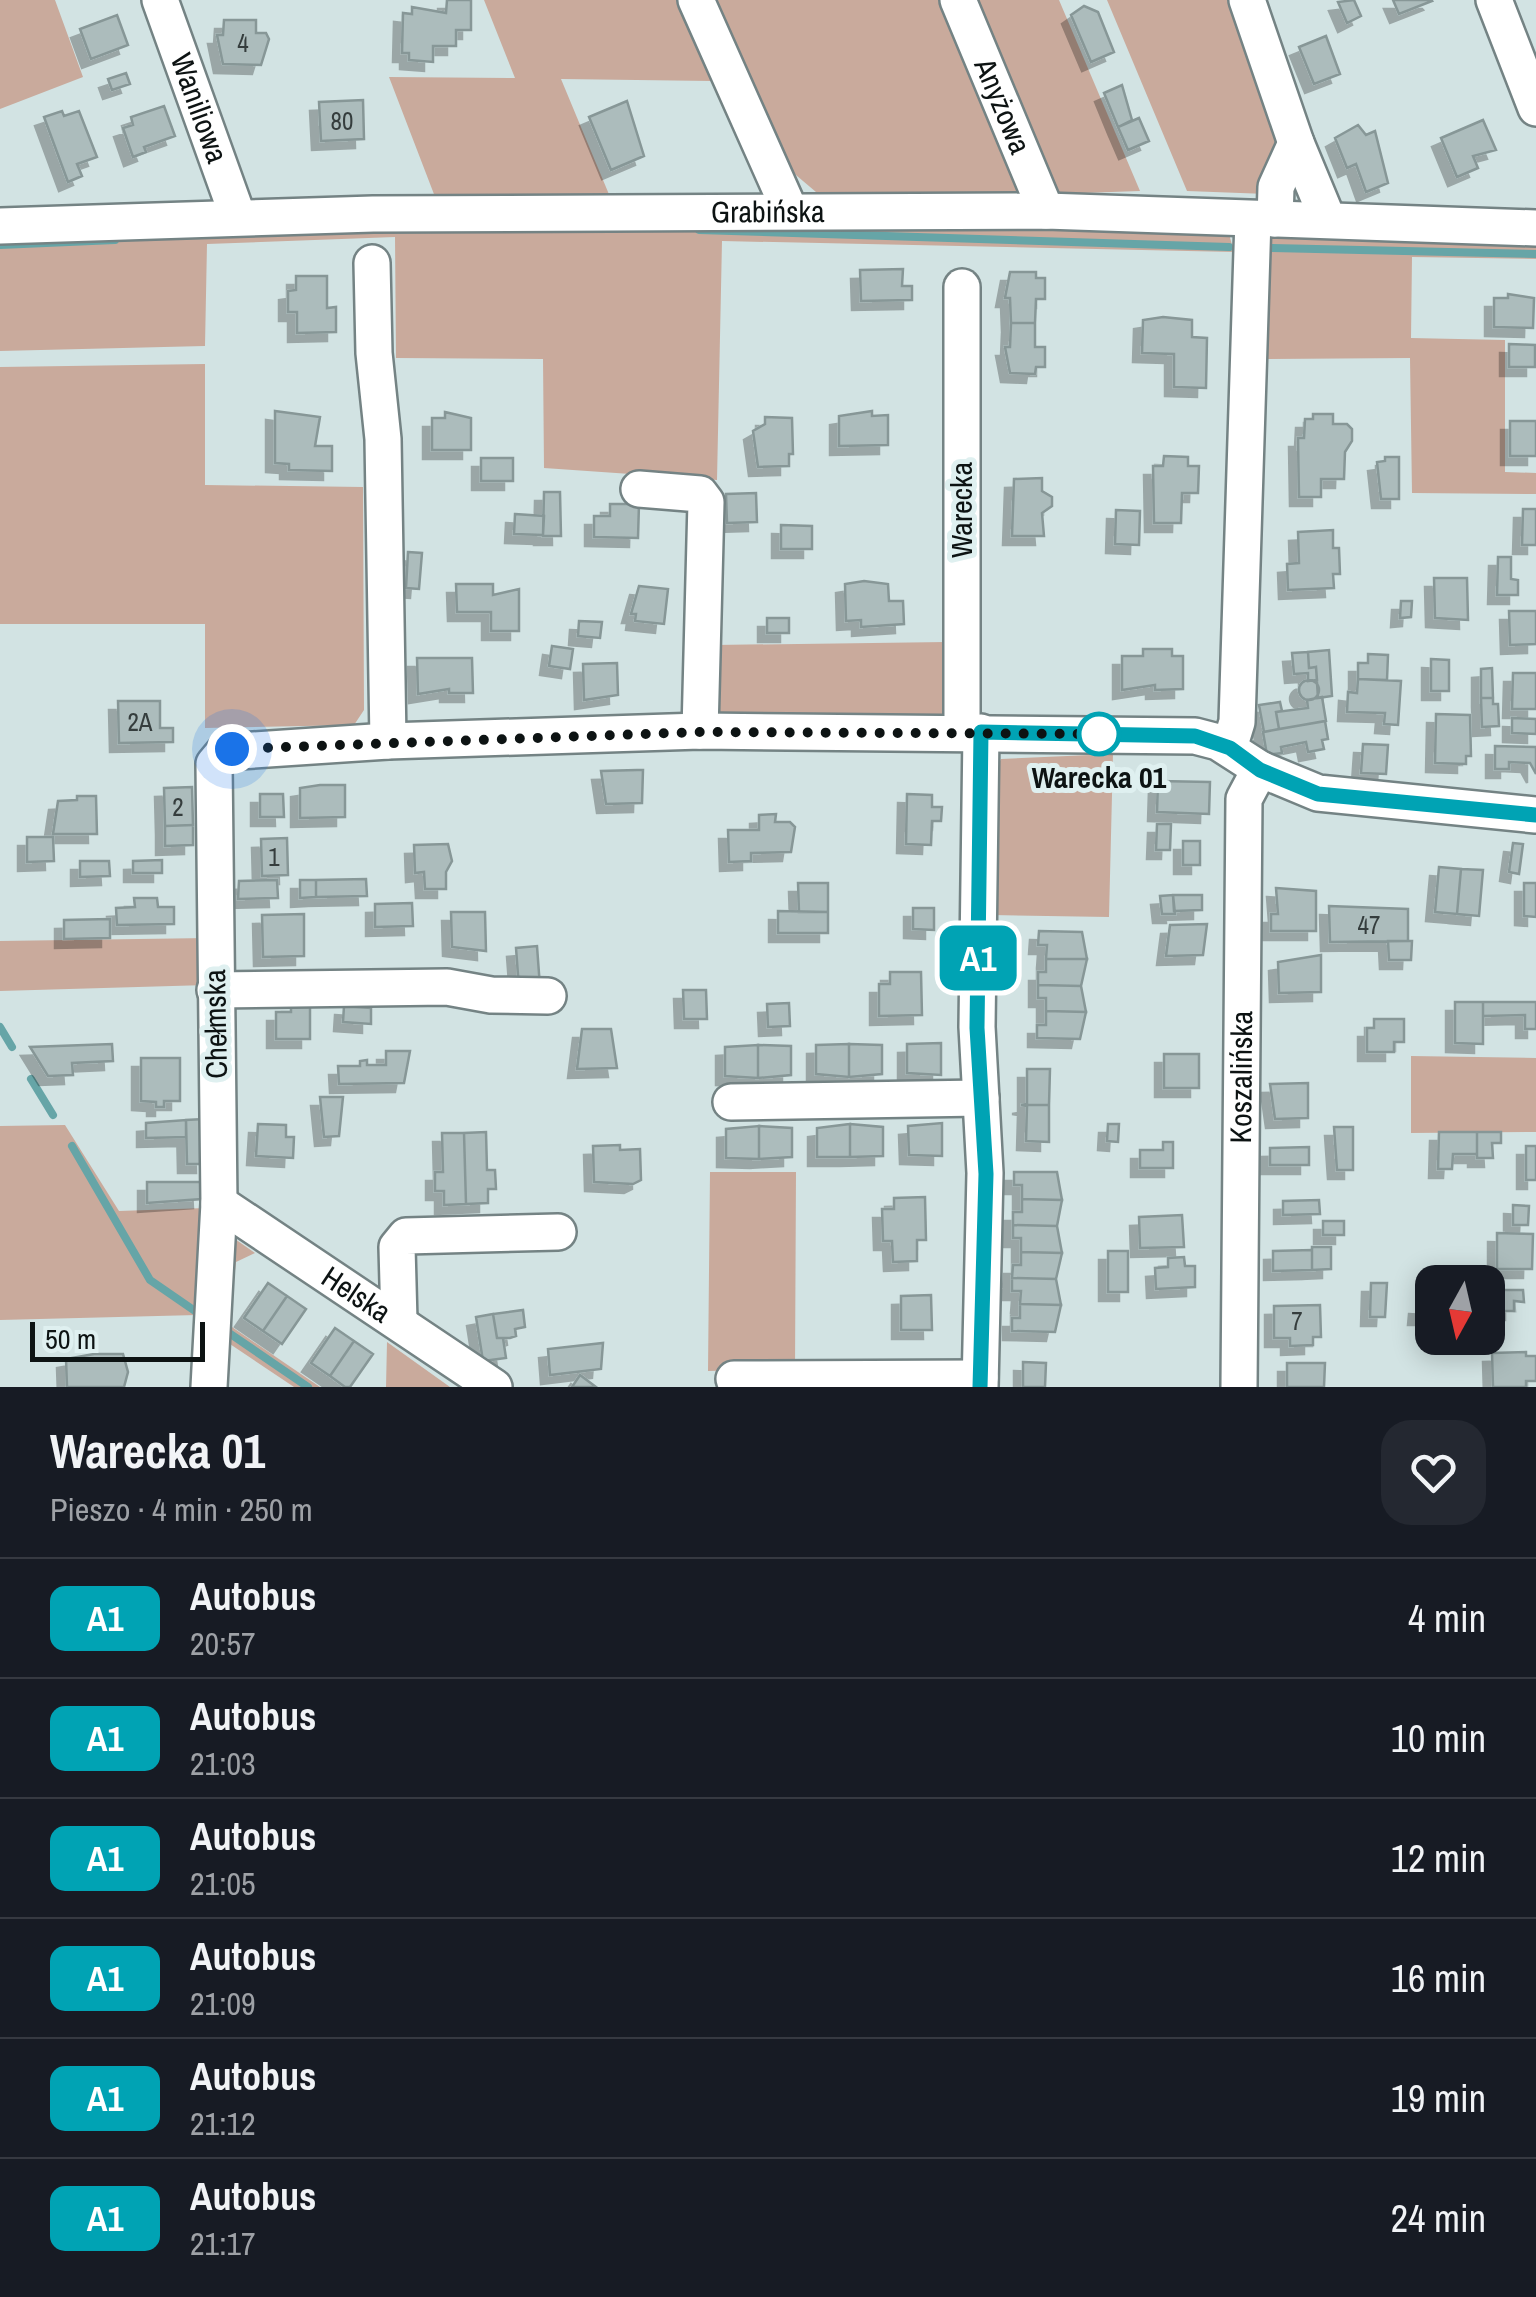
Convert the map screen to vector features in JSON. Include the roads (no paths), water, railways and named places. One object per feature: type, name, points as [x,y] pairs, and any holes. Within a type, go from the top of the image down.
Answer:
[{"type":"street","name":"Waniliowa","points":[[160,0],[238,217]]},
{"type":"street","points":[[696,0],[790,212]]},
{"type":"street","name":"Anyżowa","points":[[958,0],[1046,210]]},
{"type":"street","points":[[1247,0],[1296,143],[1328,220]]},
{"type":"street","points":[[1494,0],[1536,108]]},
{"type":"street","points":[[1230,748],[1237,722],[1264,219],[1296,143]]},
{"type":"street","name":"Grabińska","points":[[0,226],[238,217],[1046,210],[1536,228]]},
{"type":"street","points":[[372,263],[374,353],[383,439],[388,741],[700,732],[1195,736],[1230,748],[1260,770],[1318,794],[1536,815]]},
{"type":"street","name":"Warecka","points":[[962,288],[977,1028],[986,1174],[980,1383]]},
{"type":"street","points":[[640,489],[700,494],[706,502],[700,732]]},
{"type":"street","name":"Chełmska","points":[[209,1387],[219,1203],[214,764],[232,749],[388,741]]},
{"type":"street","name":"Koszalińska","points":[[1239,1387],[1244,799],[1260,770]]},
{"type":"street","points":[[215,990],[447,986],[491,995],[548,996]]},
{"type":"street","points":[[731,1102],[981,1098]]},
{"type":"street","name":"Helska","points":[[219,1203],[494,1387]]},
{"type":"street","points":[[399,1321],[397,1247],[406,1236],[558,1232]]},
{"type":"street","points":[[734,1379],[980,1383]]},
{"type":"waterway","points":[[699,230],[1229,247]]},
{"type":"waterway","points":[[0,245],[115,240]]},
{"type":"waterway","points":[[1272,248],[1536,254]]},
{"type":"waterway","points":[[0,1027],[12,1047]]},
{"type":"waterway","points":[[31,1079],[53,1115]]},
{"type":"waterway","points":[[72,1146],[150,1280],[195,1311]]},
{"type":"waterway","points":[[229,1333],[308,1387]]},
{"type":"place","name":"Warecka 01","points":[[1099,734]]}]
